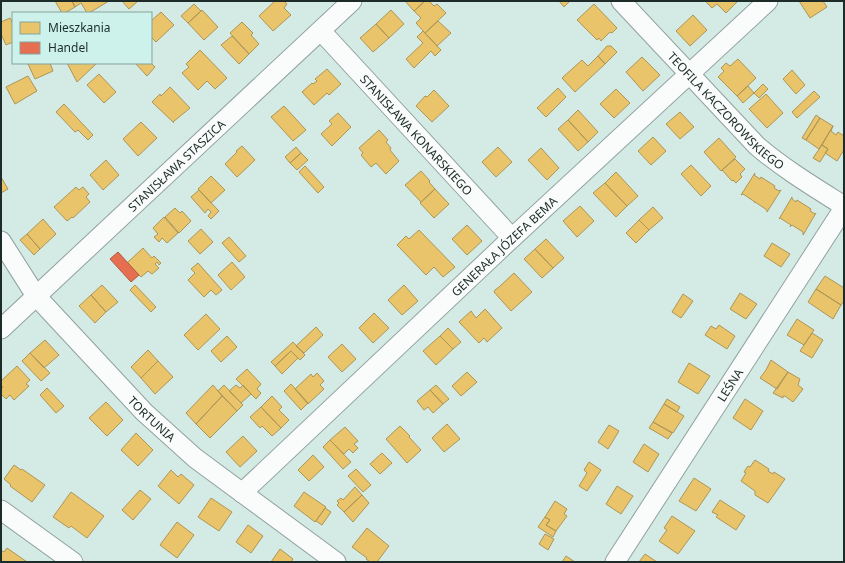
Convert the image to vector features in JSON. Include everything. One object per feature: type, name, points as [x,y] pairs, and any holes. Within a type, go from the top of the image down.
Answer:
[{"type":"street","name":"STANISŁAWA STASZICA","points":[[1,330],[352,1]]},
{"type":"street","name":"TEOFILA KACZOROWSKIEGO","points":[[621,1],[757,146],[770,157],[844,207]]},
{"type":"street","name":"GENERAŁA JÓZEFA BEMA","points":[[242,493],[512,238],[768,1]]},
{"type":"street","name":"STANISŁAWA KONARSKIEGO","points":[[321,31],[512,238]]},
{"type":"street","name":"LEŚNA","points":[[615,562],[844,207]]},
{"type":"street","name":"TORTUNIA","points":[[1,241],[36,296],[144,412],[195,458],[336,562]]},
{"type":"street","points":[[1,510],[73,562]]},
{"type":"building: Mieszkania","points":[[55,1],[72,1],[75,7],[67,12],[61,12]]},
{"type":"building: Mieszkania","points":[[72,1],[109,1],[91,12],[86,12],[81,3],[75,7]]},
{"type":"building: Mieszkania","points":[[122,1],[138,1],[129,9]]},
{"type":"building: Mieszkania","points":[[275,1],[284,1],[287,4],[284,8],[291,15],[273,31],[259,16]]},
{"type":"building: Mieszkania","points":[[405,1],[425,1],[414,11]]},
{"type":"building: Mieszkania","points":[[425,1],[429,1],[434,6],[437,4],[446,13],[425,33],[416,23],[421,18],[414,11]]},
{"type":"building: Mieszkania","points":[[559,1],[570,1],[564,7]]},
{"type":"building: Mieszkania","points":[[705,1],[738,1],[726,13],[717,4],[712,8]]},
{"type":"building: Mieszkania","points":[[799,1],[823,1],[827,7],[810,18]]},
{"type":"building: Mieszkania","points":[[194,4],[201,11],[188,23],[181,16]]},
{"type":"building: Mieszkania","points":[[594,4],[617,28],[612,33],[610,32],[601,41],[599,38],[597,40],[577,20]]},
{"type":"building: Mieszkania","points":[[202,10],[218,27],[204,40],[188,23]]},
{"type":"building: Mieszkania","points":[[391,10],[404,24],[389,38],[376,24]]},
{"type":"building: Mieszkania","points":[[161,12],[174,25],[156,42],[152,38],[152,20]]},
{"type":"building: Mieszkania","points":[[693,15],[707,30],[690,46],[676,31]]},
{"type":"building: Mieszkania","points":[[10,18],[12,22],[12,42],[6,45],[1,34],[1,22]]},
{"type":"building: Mieszkania","points":[[438,21],[451,33],[437,46],[425,33]]},
{"type":"building: Mieszkania","points":[[242,22],[253,33],[251,35],[259,44],[249,54],[230,33]]},
{"type":"building: Mieszkania","points":[[376,24],[389,38],[373,52],[360,38]]},
{"type":"building: Mieszkania","points":[[423,31],[441,50],[435,56],[431,51],[414,68],[406,59],[423,43],[417,37]]},
{"type":"building: Mieszkania","points":[[232,36],[249,54],[239,64],[221,45]]},
{"type":"building: Mieszkania","points":[[607,46],[611,46],[617,52],[605,64],[598,56]]},
{"type":"building: Mieszkania","points":[[200,50],[227,78],[215,89],[207,81],[198,90],[182,73],[189,67],[186,64]]},
{"type":"building: Mieszkania","points":[[598,56],[605,64],[575,92],[562,78],[582,60],[588,66]]},
{"type":"building: Mieszkania","points":[[642,57],[660,75],[643,91],[626,72]]},
{"type":"building: Mieszkania","points":[[738,59],[756,78],[737,96],[718,77],[724,71],[721,68],[726,63],[730,66]]},
{"type":"building: Mieszkania","points":[[28,64],[50,64],[53,71],[35,79]]},
{"type":"building: Mieszkania","points":[[68,64],[96,64],[77,82]]},
{"type":"building: Mieszkania","points":[[136,64],[152,64],[155,67],[147,76]]},
{"type":"building: Mieszkania","points":[[327,69],[341,84],[329,95],[327,93],[314,105],[302,92],[312,83],[313,84],[317,81],[315,79]]},
{"type":"building: Mieszkania","points":[[792,70],[805,85],[796,94],[783,79]]},
{"type":"building: Mieszkania","points":[[99,74],[116,92],[104,103],[87,85]]},
{"type":"building: Mieszkania","points":[[28,76],[37,91],[15,104],[6,87]]},
{"type":"building: Mieszkania","points":[[763,84],[768,89],[759,98],[754,93]]},
{"type":"building: Mieszkania","points":[[748,86],[754,93],[743,103],[737,96]]},
{"type":"building: Mieszkania","points":[[170,87],[190,108],[173,122],[174,123],[152,102]]},
{"type":"building: Mieszkania","points":[[558,88],[566,97],[546,117],[537,108]]},
{"type":"building: Mieszkania","points":[[616,89],[630,103],[614,118],[600,104]]},
{"type":"building: Mieszkania","points":[[434,90],[449,106],[432,122],[416,106],[425,96],[427,97]]},
{"type":"building: Mieszkania","points":[[814,91],[820,97],[797,118],[792,112]]},
{"type":"building: Mieszkania","points":[[766,94],[783,113],[767,128],[749,109]]},
{"type":"building: Mieszkania","points":[[64,104],[93,135],[88,140],[78,130],[75,132],[56,112]]},
{"type":"building: Mieszkania","points":[[284,106],[306,130],[293,141],[271,117]]},
{"type":"building: Mieszkania","points":[[578,110],[598,132],[588,142],[568,120]]},
{"type":"building: Mieszkania","points":[[680,112],[694,127],[680,139],[666,124]]},
{"type":"building: Mieszkania","points":[[338,113],[351,127],[332,146],[321,134],[332,124],[329,121]]},
{"type":"building: Mieszkania","points":[[816,115],[820,118],[806,140],[802,138]]},
{"type":"building: Mieszkania","points":[[820,118],[833,126],[819,149],[806,140]]},
{"type":"building: Mieszkania","points":[[568,120],[588,142],[578,151],[558,129]]},
{"type":"building: Mieszkania","points":[[141,122],[157,138],[138,156],[123,139]]},
{"type":"building: Mieszkania","points":[[833,126],[831,131],[836,135],[838,132],[844,136],[844,150],[837,161],[825,153],[828,149],[822,145]]},
{"type":"building: Mieszkania","points":[[379,130],[388,140],[386,142],[391,148],[390,150],[399,161],[386,174],[376,163],[371,167],[361,155],[363,153],[359,148]]},
{"type":"building: Mieszkania","points":[[653,137],[666,151],[651,165],[638,151]]},
{"type":"building: Mieszkania","points":[[719,138],[736,157],[721,171],[704,152]]},
{"type":"building: Mieszkania","points":[[822,145],[828,149],[820,162],[813,158]]},
{"type":"building: Mieszkania","points":[[242,146],[255,160],[237,177],[225,164]]},
{"type":"building: Mieszkania","points":[[296,147],[301,153],[290,163],[285,157]]},
{"type":"building: Mieszkania","points":[[498,147],[512,162],[496,177],[482,162]]},
{"type":"building: Mieszkania","points":[[541,148],[559,168],[547,180],[528,160]]},
{"type":"building: Mieszkania","points":[[301,153],[308,160],[297,170],[290,163]]},
{"type":"building: Mieszkania","points":[[735,159],[745,169],[740,174],[742,177],[736,183],[733,180],[732,181],[722,170]]},
{"type":"building: Mieszkania","points":[[106,160],[119,175],[103,190],[90,175]]},
{"type":"building: Mieszkania","points":[[691,165],[711,186],[701,196],[681,174]]},
{"type":"building: Mieszkania","points":[[305,166],[324,187],[318,193],[299,172]]},
{"type":"building: Mieszkania","points":[[421,171],[435,189],[421,202],[405,185]]},
{"type":"building: Mieszkania","points":[[616,172],[638,196],[627,206],[605,183]]},
{"type":"building: Mieszkania","points":[[755,173],[754,175],[760,179],[761,177],[775,186],[774,188],[779,191],[781,190],[767,212],[767,210],[743,194],[741,195]]},
{"type":"building: Mieszkania","points":[[211,176],[225,190],[211,203],[198,189]]},
{"type":"building: Mieszkania","points":[[1,177],[8,189],[1,193]]},
{"type":"building: Mieszkania","points":[[605,183],[627,206],[616,217],[593,193]]},
{"type":"building: Mieszkania","points":[[76,187],[79,190],[83,187],[89,194],[86,197],[90,202],[73,218],[72,217],[67,221],[54,207]]},
{"type":"building: Mieszkania","points":[[435,189],[449,204],[434,218],[420,203]]},
{"type":"building: Mieszkania","points":[[199,190],[219,211],[211,219],[208,216],[211,212],[208,209],[205,213],[191,197]]},
{"type":"building: Mieszkania","points":[[792,197],[792,199],[796,202],[797,200],[811,209],[810,211],[815,214],[816,213],[803,235],[803,232],[792,225],[790,227],[791,225],[780,218],[779,219]]},
{"type":"building: Mieszkania","points":[[580,206],[594,221],[577,237],[563,221]]},
{"type":"building: Mieszkania","points":[[653,207],[663,218],[649,230],[639,220]]},
{"type":"building: Mieszkania","points":[[175,208],[180,213],[182,211],[191,221],[179,233],[165,217]]},
{"type":"building: Mieszkania","points":[[164,217],[178,233],[167,243],[162,238],[159,242],[154,237],[158,234],[153,228]]},
{"type":"building: Mieszkania","points":[[43,219],[56,234],[40,249],[27,234]]},
{"type":"building: Mieszkania","points":[[639,220],[649,230],[636,243],[626,233]]},
{"type":"building: Mieszkania","points":[[467,225],[482,241],[467,255],[452,239]]},
{"type":"building: Mieszkania","points":[[201,229],[213,242],[200,254],[188,241]]},
{"type":"building: Mieszkania","points":[[419,230],[455,267],[443,277],[434,267],[426,275],[397,245],[406,236],[409,239]]},
{"type":"building: Mieszkania","points":[[27,234],[40,249],[34,255],[20,240]]},
{"type":"building: Mieszkania","points":[[229,237],[246,256],[239,262],[222,243]]},
{"type":"building: Mieszkania","points":[[546,239],[564,258],[553,268],[535,249]]},
{"type":"building: Mieszkania","points":[[772,243],[790,254],[781,267],[764,256]]},
{"type":"building: Mieszkania","points":[[143,248],[152,258],[154,256],[161,263],[159,265],[157,262],[155,264],[159,268],[152,274],[148,271],[141,277],[127,263]]},
{"type":"building: Mieszkania","points":[[535,249],[553,268],[542,278],[524,259]]},
{"type":"building: Mieszkania","points":[[232,262],[245,277],[231,290],[218,275]]},
{"type":"building: Mieszkania","points":[[198,263],[222,290],[216,295],[211,290],[204,297],[188,280],[195,273],[191,269]]},
{"type":"building: Mieszkania","points":[[514,273],[532,292],[511,311],[494,292]]},
{"type":"building: Mieszkania","points":[[825,276],[844,288],[844,301],[841,305],[816,289]]},
{"type":"building: Mieszkania","points":[[102,285],[118,302],[106,312],[91,295]]},
{"type":"building: Mieszkania","points":[[135,285],[156,307],[151,312],[130,290]]},
{"type":"building: Mieszkania","points":[[404,285],[418,301],[402,315],[388,300]]},
{"type":"building: Mieszkania","points":[[816,289],[841,305],[833,319],[808,302]]},
{"type":"building: Mieszkania","points":[[740,293],[757,304],[746,319],[730,309]]},
{"type":"building: Mieszkania","points":[[683,294],[693,301],[681,318],[672,312]]},
{"type":"building: Mieszkania","points":[[91,295],[106,312],[95,323],[79,306]]},
{"type":"building: Mieszkania","points":[[485,309],[502,328],[487,342],[484,338],[479,343],[459,322],[471,311],[476,318]]},
{"type":"building: Mieszkania","points":[[374,313],[389,328],[373,343],[359,328]]},
{"type":"building: Mieszkania","points":[[206,314],[220,329],[198,350],[184,335]]},
{"type":"building: Mieszkania","points":[[797,319],[814,330],[804,345],[787,335]]},
{"type":"building: Mieszkania","points":[[719,325],[735,336],[727,349],[705,335],[711,326],[716,329]]},
{"type":"building: Mieszkania","points":[[316,327],[323,335],[304,353],[296,346]]},
{"type":"building: Mieszkania","points":[[448,328],[461,342],[453,349],[440,336]]},
{"type":"building: Mieszkania","points":[[812,333],[823,340],[812,358],[800,351]]},
{"type":"building: Mieszkania","points":[[227,336],[237,347],[221,362],[211,351]]},
{"type":"building: Mieszkania","points":[[440,336],[453,349],[436,365],[423,351]]},
{"type":"building: Mieszkania","points":[[45,340],[59,355],[44,368],[30,353]]},
{"type":"building: Mieszkania","points":[[293,342],[305,355],[300,360],[291,351],[275,366],[271,362]]},
{"type":"building: Mieszkania","points":[[342,344],[356,359],[342,372],[328,357]]},
{"type":"building: Mieszkania","points":[[148,350],[158,361],[141,378],[131,367]]},
{"type":"building: Mieszkania","points":[[291,351],[298,358],[282,374],[275,366]]},
{"type":"building: Mieszkania","points":[[30,353],[50,373],[41,381],[22,361]]},
{"type":"building: Mieszkania","points":[[771,360],[788,372],[777,389],[760,378]]},
{"type":"building: Mieszkania","points":[[158,361],[173,377],[155,394],[141,378]]},
{"type":"building: Mieszkania","points":[[689,363],[710,376],[698,394],[678,382]]},
{"type":"building: Mieszkania","points":[[17,366],[30,380],[26,384],[29,386],[14,400],[10,395],[6,399],[1,394],[1,389],[3,387],[1,386],[1,381]]},
{"type":"building: Mieszkania","points":[[247,369],[261,384],[257,389],[261,393],[256,399],[236,379]]},
{"type":"building: Mieszkania","points":[[467,372],[477,382],[461,396],[452,386]]},
{"type":"building: Mieszkania","points":[[788,372],[800,379],[798,385],[803,389],[793,402],[785,396],[783,396],[783,398],[773,393]]},
{"type":"building: Mieszkania","points":[[317,373],[324,381],[320,385],[324,389],[308,404],[295,389],[311,374],[313,377]]},
{"type":"building: Mieszkania","points":[[291,384],[308,403],[301,410],[284,391]]},
{"type":"building: Mieszkania","points":[[213,385],[222,396],[196,424],[186,413]]},
{"type":"building: Mieszkania","points":[[224,385],[243,405],[237,411],[218,391]]},
{"type":"building: Mieszkania","points":[[236,385],[240,388],[243,385],[251,394],[241,403],[229,391]]},
{"type":"building: Mieszkania","points":[[436,385],[449,399],[443,404],[430,390]]},
{"type":"building: Mieszkania","points":[[47,388],[64,406],[56,413],[40,395]]},
{"type":"building: Mieszkania","points":[[430,390],[443,404],[433,413],[428,407],[424,410],[417,401]]},
{"type":"building: Mieszkania","points":[[222,396],[237,411],[210,438],[196,424]]},
{"type":"building: Mieszkania","points":[[272,396],[282,407],[279,410],[289,420],[281,428],[261,407]]},
{"type":"building: Mieszkania","points":[[667,399],[680,407],[677,412],[664,404]]},
{"type":"building: Mieszkania","points":[[745,399],[763,411],[751,430],[733,418]]},
{"type":"building: Mieszkania","points":[[106,402],[123,420],[107,436],[89,418]]},
{"type":"building: Mieszkania","points":[[664,404],[684,416],[673,433],[653,422]]},
{"type":"building: Mieszkania","points":[[261,407],[281,428],[272,436],[262,426],[260,428],[250,417]]},
{"type":"building: Mieszkania","points":[[653,422],[672,433],[668,439],[649,428]]},
{"type":"building: Mieszkania","points":[[447,424],[460,439],[444,452],[432,438]]},
{"type":"building: Mieszkania","points":[[609,425],[619,431],[608,449],[598,442]]},
{"type":"building: Mieszkania","points":[[400,426],[421,450],[407,463],[386,439]]},
{"type":"building: Mieszkania","points":[[345,427],[358,441],[354,444],[358,448],[353,453],[349,449],[344,454],[330,440]]},
{"type":"building: Mieszkania","points":[[136,433],[153,450],[138,466],[121,450]]},
{"type":"building: Mieszkania","points":[[243,436],[257,451],[240,467],[226,452]]},
{"type":"building: Mieszkania","points":[[330,440],[351,462],[343,469],[323,447]]},
{"type":"building: Mieszkania","points":[[644,444],[659,454],[648,472],[633,462]]},
{"type":"building: Mieszkania","points":[[382,453],[392,463],[380,474],[370,464]]},
{"type":"building: Mieszkania","points":[[313,455],[324,467],[309,481],[298,470]]},
{"type":"building: Mieszkania","points":[[755,460],[769,469],[768,471],[773,474],[774,472],[785,479],[768,503],[755,495],[755,491],[741,481],[748,466],[750,467]]},
{"type":"building: Mieszkania","points":[[589,462],[601,470],[587,491],[579,486],[587,473],[584,470]]},
{"type":"building: Mieszkania","points":[[14,465],[45,485],[32,502],[10,486],[11,485],[4,479]]},
{"type":"building: Mieszkania","points":[[356,469],[371,485],[363,492],[348,476]]},
{"type":"building: Mieszkania","points":[[171,470],[178,477],[181,474],[194,485],[179,504],[158,486]]},
{"type":"building: Mieszkania","points":[[694,478],[711,489],[696,511],[679,501]]},
{"type":"building: Mieszkania","points":[[617,486],[633,496],[621,514],[606,504]]},
{"type":"building: Mieszkania","points":[[355,487],[362,495],[344,512],[337,505],[339,503],[337,501],[341,498],[343,500]]},
{"type":"building: Mieszkania","points":[[140,490],[151,499],[133,520],[122,510]]},
{"type":"building: Mieszkania","points":[[71,492],[104,516],[87,538],[71,526],[69,528],[53,517]]},
{"type":"building: Mieszkania","points":[[304,492],[326,507],[315,522],[294,506]]},
{"type":"building: Mieszkania","points":[[362,495],[369,503],[353,522],[344,512]]},
{"type":"building: Mieszkania","points":[[211,498],[232,512],[219,531],[198,517]]},
{"type":"building: Mieszkania","points":[[720,500],[745,516],[736,530],[716,517],[718,515],[712,512]]},
{"type":"building: Mieszkania","points":[[555,501],[567,509],[564,514],[567,516],[556,531],[546,525],[550,520],[545,517]]},
{"type":"building: Mieszkania","points":[[325,508],[331,512],[322,525],[316,521]]},
{"type":"building: Mieszkania","points":[[672,516],[695,531],[678,554],[659,541],[667,530],[664,528]]},
{"type":"building: Mieszkania","points":[[545,517],[550,520],[546,525],[556,531],[553,537],[538,527]]},
{"type":"building: Mieszkania","points":[[177,522],[194,535],[177,558],[160,545]]},
{"type":"building: Mieszkania","points":[[248,525],[263,536],[251,553],[236,542]]},
{"type":"building: Mieszkania","points":[[367,528],[389,546],[377,562],[370,562],[352,547]]},
{"type":"building: Mieszkania","points":[[545,534],[554,539],[548,550],[539,544]]},
{"type":"building: Mieszkania","points":[[7,548],[27,562],[1,562],[1,550],[4,552]]},
{"type":"building: Mieszkania","points":[[280,549],[293,559],[291,562],[271,562]]},
{"type":"building: Mieszkania","points":[[645,554],[657,562],[639,562]]},
{"type":"building: Mieszkania","points":[[566,556],[575,562],[562,562]]},
{"type":"building: Handel","points":[[118,252],[139,275],[131,282],[110,259]]}]
